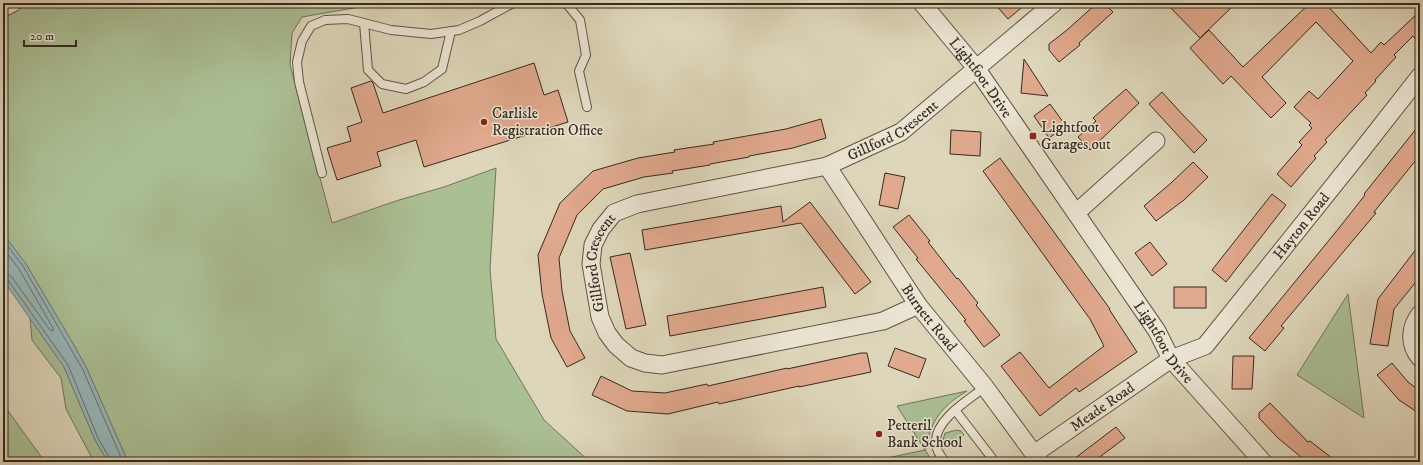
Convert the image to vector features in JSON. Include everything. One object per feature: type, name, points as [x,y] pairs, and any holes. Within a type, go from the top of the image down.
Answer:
[{"type":"street","points":[[3,8],[13,3]]},
{"type":"street","name":"Lightfoot Drive","points":[[922,3],[976,68],[1157,332],[1171,359],[1263,462]]},
{"type":"street","name":"Gillford Crescent","points":[[918,305],[883,321],[662,365],[645,363],[631,358],[616,345],[607,333],[600,317],[591,264],[593,245],[601,229],[614,213],[637,204],[828,166],[901,132],[1054,3]]},
{"type":"street","name":"Hayton Road","points":[[1171,359],[1204,346],[1420,76]]},
{"type":"street","points":[[1076,213],[1156,141]]},
{"type":"street","name":"Burnett Road","points":[[828,166],[918,305],[986,387],[1037,458]]},
{"type":"street","points":[[1420,314],[1414,322],[1411,338],[1420,358]]},
{"type":"street","name":"Meade Road","points":[[1037,458],[1171,359]]},
{"type":"lane","points":[[322,173],[299,82],[297,62],[302,41],[311,26],[325,20],[348,19],[391,30],[431,34],[459,30],[480,21],[513,3]]},
{"type":"lane","points":[[566,3],[580,20],[586,55],[579,71],[587,107]]},
{"type":"lane","points":[[364,23],[368,70],[382,84],[406,89],[424,82],[442,69],[451,31]]},
{"type":"lane","points":[[945,462],[938,452],[936,442],[937,433],[942,424],[955,410],[986,387]]},
{"type":"lane","points":[[955,410],[995,462]]},
{"type":"green space","points":[[3,3],[383,3],[302,17],[292,33],[290,65],[332,223],[399,200],[444,187],[496,168],[490,269],[496,339],[544,420],[590,462],[128,462],[87,369],[75,347],[26,264],[3,234]]},
{"type":"green space","points":[[1348,294],[1364,418],[1297,375]]},
{"type":"green space","points":[[30,318],[64,367],[95,440],[108,462],[94,462],[66,409],[61,378],[32,340]]},
{"type":"green space","points":[[967,391],[950,403],[940,413],[929,434],[925,450],[897,406]]},
{"type":"green space","points":[[3,404],[45,462],[12,462],[3,450]]},
{"type":"green space","points":[[957,430],[961,431],[964,435],[944,448],[943,440],[945,433]]},
{"type":"green space","points":[[925,450],[933,462],[868,462]]},
{"type":"water","points":[[3,234],[26,264],[75,347],[87,369],[128,462],[108,462],[95,440],[64,367],[3,280]]},
{"type":"building","points":[[994,3],[1027,3],[1008,19]]},
{"type":"building","points":[[1097,3],[1104,3],[1113,12],[1079,43],[1080,45],[1059,62],[1049,50],[1049,44]]},
{"type":"building","points":[[1166,3],[1236,3],[1200,38]]},
{"type":"building","points":[[1310,3],[1325,3],[1371,53],[1381,42],[1384,45],[1420,11],[1420,44],[1413,36],[1394,55],[1396,57],[1365,93],[1367,95],[1325,140],[1327,142],[1314,156],[1316,158],[1291,187],[1277,174],[1302,145],[1299,142],[1312,128],[1309,125],[1311,123],[1294,107],[1309,91],[1318,99],[1353,61],[1316,22],[1262,77],[1286,103],[1271,118],[1231,76],[1223,84],[1190,48],[1209,30],[1243,67]]},
{"type":"building","points":[[1024,59],[1048,96],[1021,93]]},
{"type":"building","name":"Carlisle Registration Office","points":[[534,63],[544,95],[558,90],[568,122],[424,167],[416,140],[377,152],[381,166],[337,180],[327,148],[351,141],[347,127],[362,122],[351,88],[371,81],[383,113]]},
{"type":"building","points":[[1126,89],[1139,103],[1090,150],[1078,137],[1096,121],[1093,118]]},
{"type":"building","points":[[1162,92],[1207,140],[1194,153],[1149,104]]},
{"type":"building","points":[[1050,104],[1066,126],[1049,138],[1034,116]]},
{"type":"building","points":[[821,119],[826,138],[793,148],[710,165],[672,171],[673,173],[644,177],[603,189],[577,215],[559,258],[562,291],[570,331],[585,358],[567,367],[551,338],[542,294],[538,255],[560,203],[593,171],[638,158],[675,152],[674,150],[714,144],[713,142],[786,129]]},
{"type":"building","points":[[1420,124],[1420,155],[1374,212],[1376,213],[1281,326],[1284,328],[1265,351],[1249,338],[1339,228]]},
{"type":"building","points":[[951,130],[981,132],[980,156],[950,154]]},
{"type":"building","points":[[1000,158],[1110,309],[1137,352],[1079,392],[1076,388],[1040,416],[1001,366],[1020,352],[1049,388],[1104,346],[1090,319],[983,171]]},
{"type":"building","points":[[1193,162],[1208,177],[1184,200],[1156,221],[1144,206]]},
{"type":"building","points":[[885,173],[905,177],[898,209],[879,205]]},
{"type":"building","points":[[1272,194],[1286,205],[1226,282],[1212,270]]},
{"type":"building","points":[[810,202],[871,282],[855,294],[801,223],[645,250],[642,230],[781,206],[783,222]]},
{"type":"building","points":[[909,215],[957,279],[958,278],[978,303],[976,305],[1000,335],[984,347],[964,321],[966,320],[916,259],[918,258],[893,227]]},
{"type":"building","points":[[1150,242],[1167,264],[1152,276],[1135,253]]},
{"type":"building","points":[[1420,244],[1420,277],[1394,309],[1388,346],[1370,344],[1378,299]]},
{"type":"building","points":[[630,253],[646,325],[626,329],[610,257]]},
{"type":"building","points":[[823,287],[826,307],[670,336],[667,316]]},
{"type":"building","points":[[1174,287],[1206,287],[1206,308],[1174,308]]},
{"type":"building","points":[[895,348],[926,359],[919,378],[888,366]]},
{"type":"building","points":[[861,353],[867,353],[871,372],[719,404],[718,402],[668,414],[627,411],[592,395],[601,376],[632,391],[665,393],[707,384],[708,386]]},
{"type":"building","points":[[1233,356],[1254,356],[1252,389],[1232,389]]},
{"type":"building","points":[[1392,363],[1408,382],[1420,391],[1420,414],[1399,400],[1377,375]]},
{"type":"building","points":[[1270,403],[1308,442],[1310,441],[1337,462],[1307,462],[1278,438],[1259,418],[1259,413]]},
{"type":"building","points":[[1116,427],[1125,438],[1093,462],[1070,462]]},
{"type":"place","name":"Carlisle Registration Office","points":[[484,122]]},
{"type":"place","name":"Lightfoot Garages out","points":[[1033,136]]},
{"type":"place","name":"Petteril Bank School","points":[[879,434]]}]
